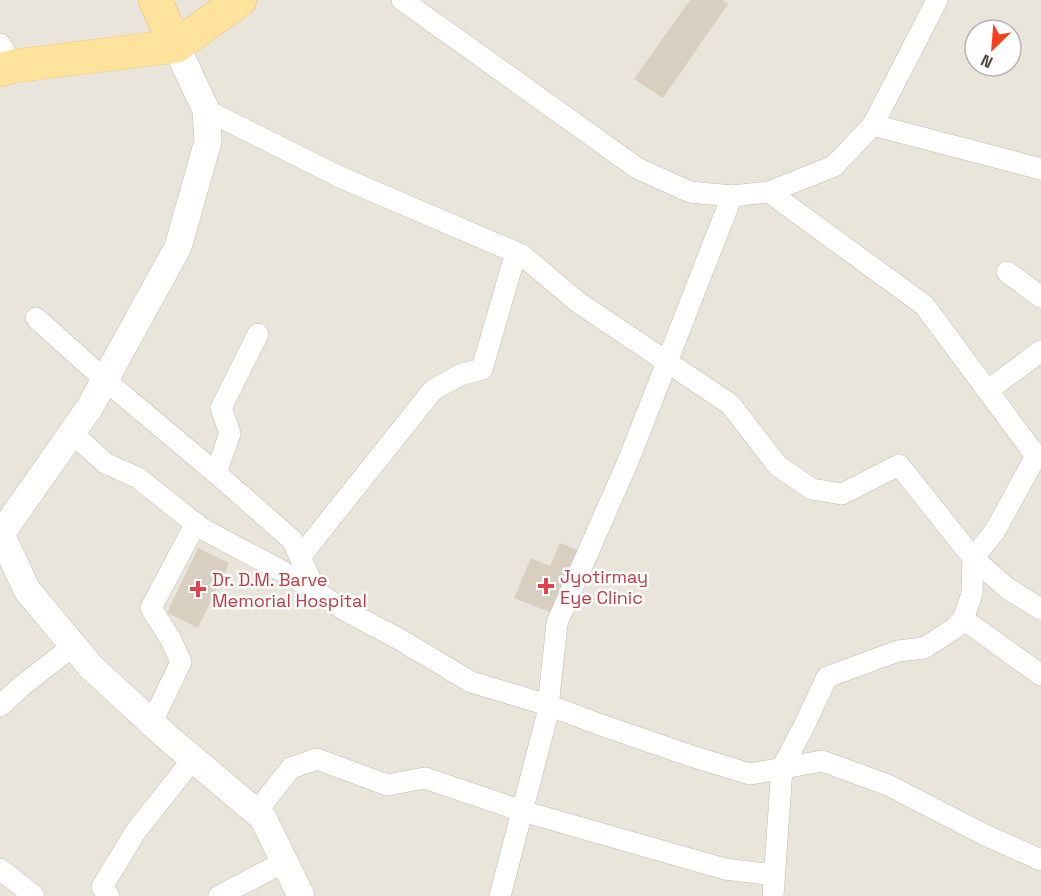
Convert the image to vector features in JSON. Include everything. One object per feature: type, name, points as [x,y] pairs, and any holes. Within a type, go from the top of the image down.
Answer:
[{"type":"main road","points":[[155,0],[176,46]]},
{"type":"main road","points":[[5,60],[176,46],[240,0]]},
{"type":"street","points":[[402,0],[637,168],[690,192],[732,196],[769,192],[834,166],[873,125],[937,0]]},
{"type":"street","points":[[176,46],[206,110],[208,141],[178,247],[90,407],[0,534],[27,590],[91,667],[193,759],[263,818],[301,896]]},
{"type":"street","points":[[206,110],[340,177],[516,252],[579,303],[730,404],[778,466],[812,489],[842,494],[898,465],[973,558],[1007,588],[1041,609]]},
{"type":"street","points":[[873,125],[1041,169]]},
{"type":"street","points":[[256,812],[291,768],[317,759],[387,785],[425,778],[522,811],[725,868],[774,886],[782,768],[827,677],[898,651],[924,648],[955,628],[963,619],[972,594],[973,558],[995,531],[1038,458],[924,305],[769,192]]},
{"type":"street","points":[[500,896],[548,705],[557,623],[629,459],[732,196]]},
{"type":"street","points":[[300,557],[433,390],[460,375],[482,369],[516,252]]},
{"type":"street","points":[[1006,272],[1041,297]]},
{"type":"street","points":[[36,318],[292,540],[317,592]]},
{"type":"street","points":[[216,473],[230,433],[221,408],[258,334]]},
{"type":"street","points":[[988,390],[1041,351]]},
{"type":"street","points":[[72,433],[105,463],[138,478],[195,523],[471,682],[548,705],[601,726],[750,774],[822,762],[888,785],[985,836],[1041,860]]},
{"type":"street","points":[[152,722],[181,662],[171,640],[151,608],[195,523]]},
{"type":"street","points":[[963,619],[1041,675]]},
{"type":"street","points":[[0,706],[73,645]]},
{"type":"street","points":[[109,896],[102,887],[136,831],[193,759]]},
{"type":"street","points":[[219,896],[284,862]]},
{"type":"street","points":[[0,869],[34,896]]},
{"type":"shaded area","points":[[0,0],[1041,0],[1041,896],[0,896]]},
{"type":"building","points":[[690,0],[722,0],[728,4],[663,98],[634,79]]},
{"type":"building","points":[[560,543],[578,550],[552,613],[514,598],[531,558],[550,566]]},
{"type":"building","points":[[198,548],[229,563],[198,628],[167,613]]},
{"type":"place","name":"Jyotirmay Eye Clinic","points":[[546,586]]},
{"type":"place","name":"Dr. D.M. Barve Memorial Hospital","points":[[198,589]]}]
